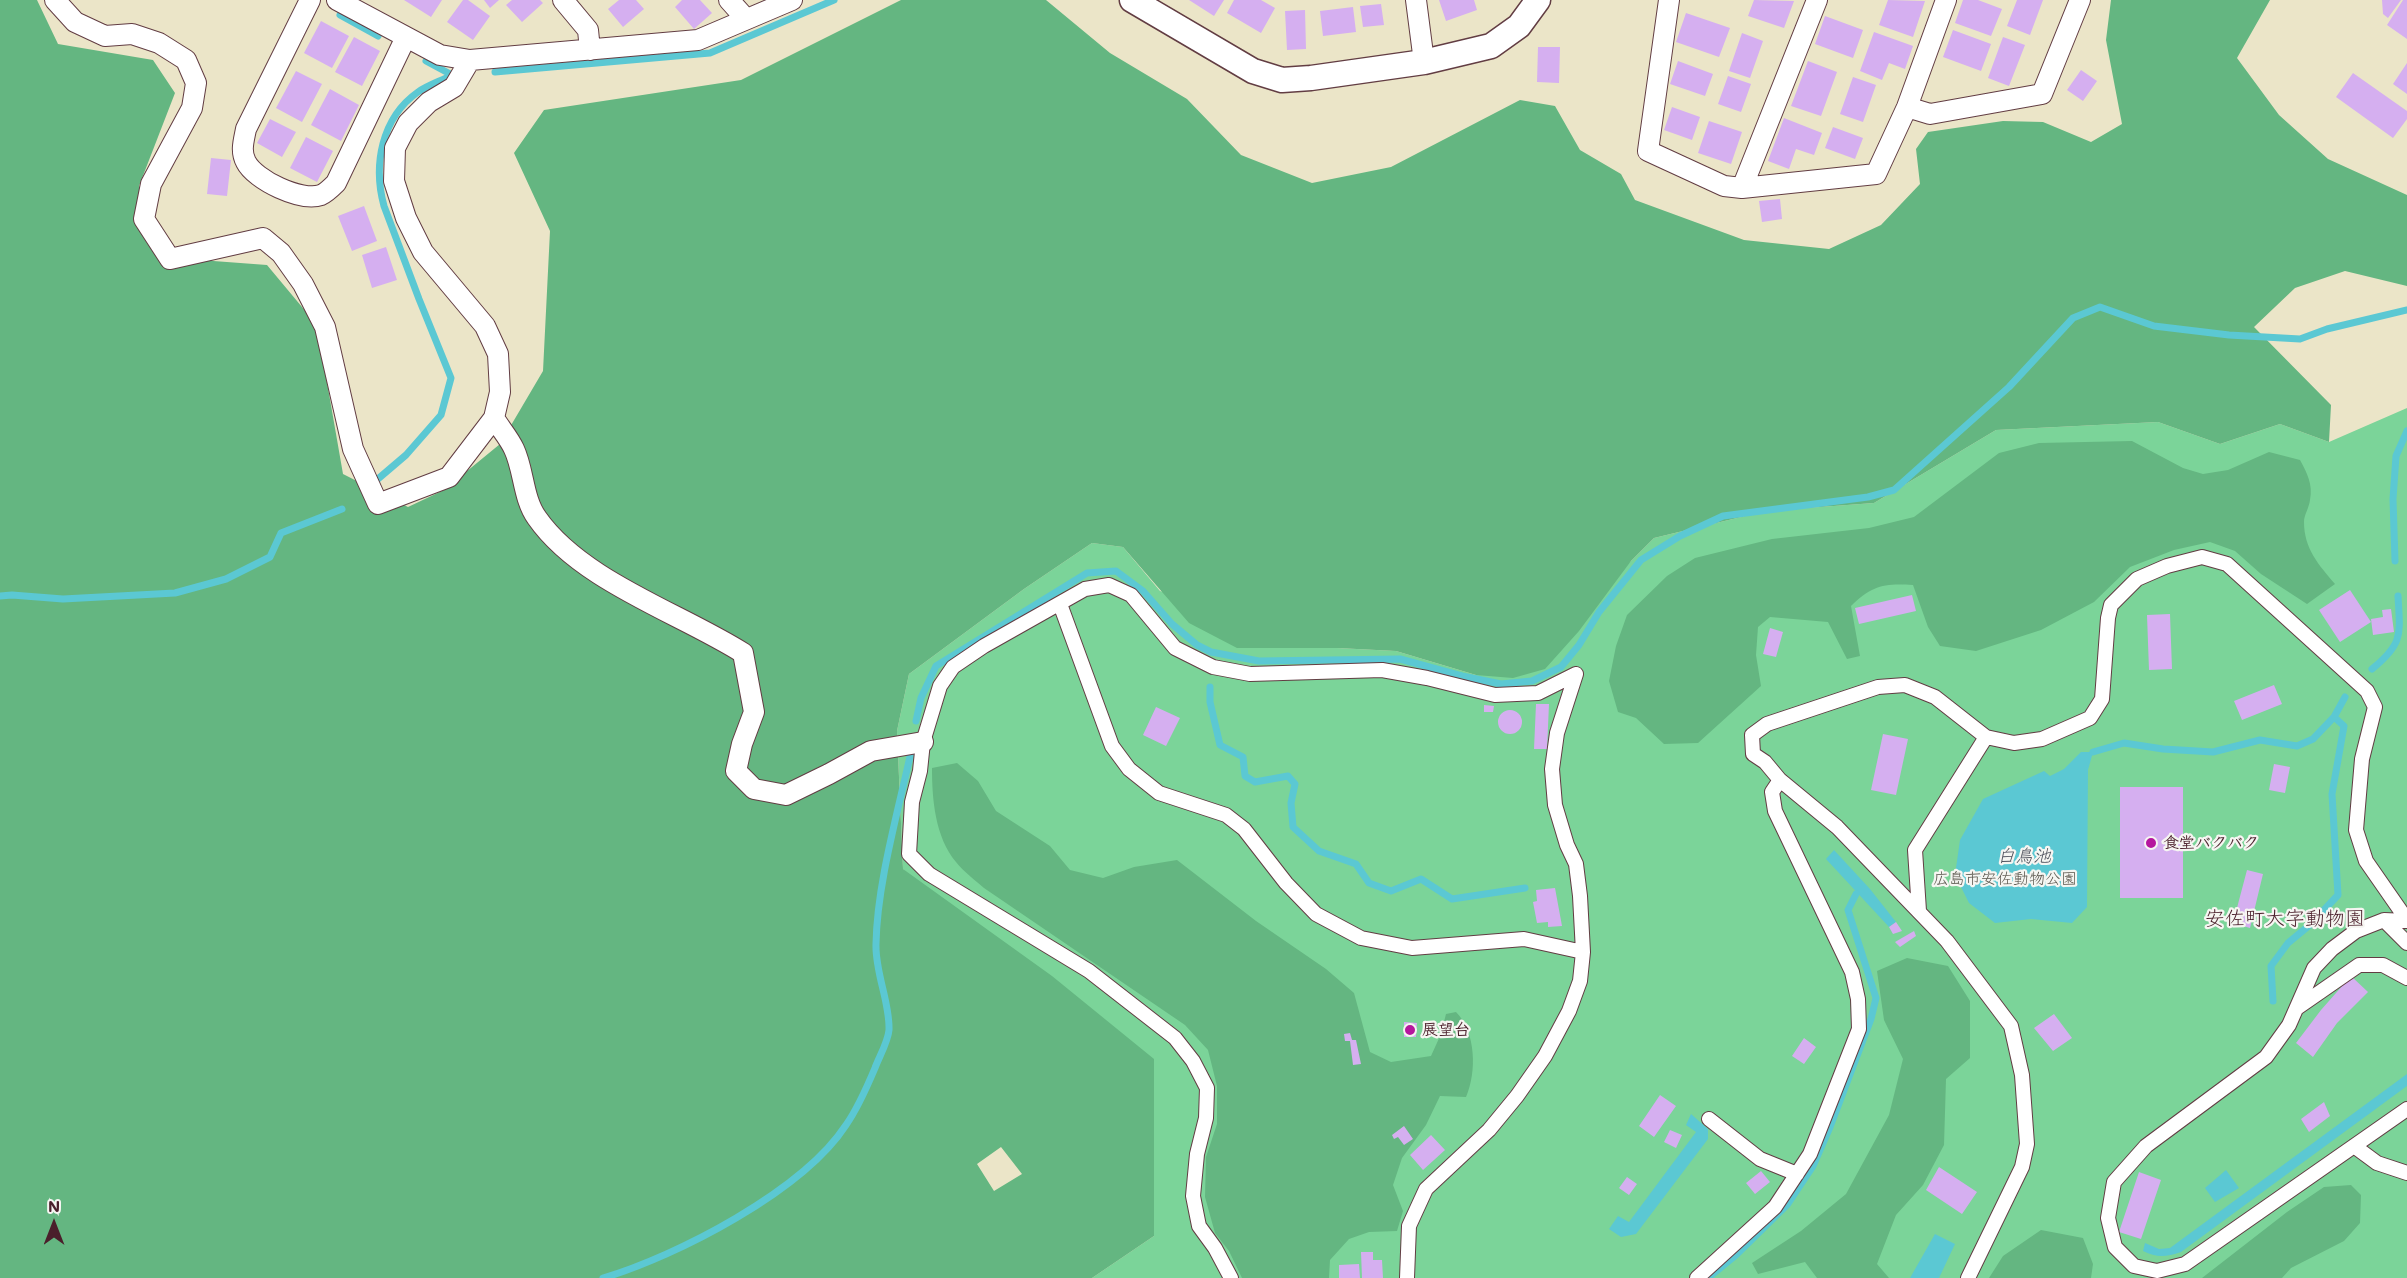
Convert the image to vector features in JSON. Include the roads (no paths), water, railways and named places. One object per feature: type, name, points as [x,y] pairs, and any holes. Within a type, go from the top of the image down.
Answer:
[{"type":"street","points":[[55,0],[75,22],[105,36],[132,34],[159,43],[186,60],[196,83],[192,108],[151,184],[144,219],[170,259],[263,238],[281,253],[303,284],[325,327],[353,449],[378,504],[449,477],[494,418],[500,392],[498,354],[485,326],[423,252],[406,218],[394,181],[395,148],[408,123],[429,102],[454,87],[470,60]]},
{"type":"street","points":[[310,0],[246,129],[242,146],[245,161],[253,172],[280,189],[302,196],[321,195],[336,183],[406,37]]},
{"type":"street","points":[[337,0],[440,55],[470,60],[698,40],[792,0]]},
{"type":"street","points":[[563,0],[588,30],[590,50]]},
{"type":"street","points":[[729,0],[746,19]]},
{"type":"street","points":[[1416,0],[1424,62]]},
{"type":"street","points":[[1146,4],[1253,71],[1282,80],[1424,62],[1491,45],[1519,26],[1538,0]]},
{"type":"street","points":[[1669,0],[1648,151],[1724,186],[1742,188],[1876,174],[1907,107],[1946,0]]},
{"type":"street","points":[[1742,188],[1816,0]]},
{"type":"street","points":[[1907,107],[1930,114],[2042,94],[2080,0]]},
{"type":"street","points":[[494,418],[514,449],[536,518],[564,547],[615,583],[655,606],[714,634],[743,653],[754,712],[742,744],[736,771],[754,789],[786,795],[871,751],[923,742]]},
{"type":"street","points":[[1968,1278],[2022,1167],[2028,1144],[2022,1076],[2011,1026],[1947,941],[1919,911],[1837,827],[1780,780],[1765,762],[1753,754],[1752,735],[1767,723],[1878,687],[1905,685],[1935,697],[1986,737],[2014,743],[2042,739],[2090,718],[2102,699],[2111,605],[2137,579],[2167,566],[2202,557],[2227,564],[2367,692],[2375,707],[2362,759],[2356,830],[2366,861],[2407,921]]},
{"type":"street","points":[[1231,1278],[1215,1248],[1199,1226],[1193,1196],[1197,1154],[1206,1118],[1207,1088],[1193,1061],[1175,1038],[1089,971],[929,874],[909,854],[912,802],[920,771],[923,742],[940,686],[953,667],[984,646],[1060,604],[1074,593],[1085,589],[1109,585],[1131,595],[1175,648],[1213,667],[1250,674],[1382,670],[1427,678],[1495,695],[1538,693],[1576,674],[1557,732],[1552,769],[1555,805],[1567,845],[1576,864],[1583,952],[1580,981],[1573,1001],[1545,1056],[1517,1096],[1489,1130],[1426,1189],[1409,1226],[1407,1278]]},
{"type":"street","points":[[1060,604],[1112,746],[1129,769],[1159,793],[1226,815],[1244,829],[1286,884],[1316,914],[1362,938],[1412,948],[1524,939],[1583,952]]},
{"type":"street","points":[[1919,911],[1915,850],[1986,737]]},
{"type":"street","points":[[1697,1278],[1775,1207],[1797,1174],[1810,1154],[1859,1029],[1858,999],[1852,972],[1775,811],[1772,792],[1780,780]]},
{"type":"street","points":[[2407,921],[2384,920],[2356,931],[2332,949],[2314,968],[2289,1025],[2265,1057],[2146,1146],[2114,1182],[2108,1218],[2115,1247],[2134,1266],[2157,1271],[2185,1264],[2407,1109]]},
{"type":"street","points":[[2384,920],[2407,943]]},
{"type":"street","points":[[2296,1008],[2359,964],[2383,964],[2407,978]]},
{"type":"street","points":[[1709,1119],[1760,1159],[1797,1174]]},
{"type":"street","points":[[2354,1146],[2377,1163],[2407,1173]]},
{"type":"water","name":"白鳥池","points":[[2081,752],[2093,752],[2088,770],[2087,907],[2072,923],[2031,919],[1995,923],[1969,903],[1955,875],[1960,840],[1983,799],[2044,771],[2050,776],[2064,769]]},
{"type":"water","points":[[1834,850],[1870,889],[1896,922],[1889,927],[1826,859]]},
{"type":"water","points":[[2407,1074],[2407,1086],[2181,1252],[2162,1256],[2143,1251],[2145,1243],[2159,1249],[2170,1248]]},
{"type":"water","points":[[1691,1114],[1708,1129],[1708,1139],[1636,1234],[1621,1237],[1609,1229],[1618,1216],[1629,1222],[1696,1132],[1686,1125]]},
{"type":"water","points":[[2226,1170],[2239,1188],[2215,1202],[2205,1188]]},
{"type":"water","points":[[1935,1234],[1955,1244],[1939,1278],[1910,1278]]},
{"type":"waterway","points":[[495,72],[710,53],[834,0]]},
{"type":"waterway","points":[[340,15],[378,36]]},
{"type":"waterway","points":[[426,61],[452,75]]},
{"type":"waterway","points":[[372,484],[406,455],[441,415],[451,378],[384,206],[379,175],[383,144],[396,115],[418,92],[452,75]]},
{"type":"waterway","points":[[916,721],[921,698],[936,666],[1087,573],[1116,571],[1143,591],[1172,624],[1197,645],[1211,652],[1259,661],[1400,659],[1501,684],[1532,681],[1561,667],[1579,645],[1599,612],[1641,560],[1680,536],[1723,516],[1868,497],[1894,490],[2009,387],[2073,318],[2100,307],[2154,326],[2229,335],[2300,339],[2327,329],[2407,310]]},
{"type":"waterway","points":[[2395,561],[2393,499],[2396,456],[2407,431]]},
{"type":"waterway","points":[[0,596],[63,599],[175,593],[226,579],[270,557],[281,533],[342,509]]},
{"type":"waterway","points":[[2372,669],[2390,652],[2398,637],[2398,596]]},
{"type":"waterway","points":[[1210,687],[1210,702],[1220,745],[1243,757],[1245,776],[1255,782],[1288,776],[1295,784],[1291,803],[1293,827],[1319,851],[1356,864],[1369,883],[1391,891],[1421,879],[1452,899],[1525,888]]},
{"type":"waterway","points":[[2093,752],[2124,743],[2163,749],[2213,752],[2260,740],[2297,746],[2313,739],[2334,717],[2345,697]]},
{"type":"waterway","points":[[2273,1001],[2271,966],[2288,943],[2311,924],[2338,895],[2332,794],[2344,726],[2334,717]]},
{"type":"waterway","points":[[603,1278],[666,1254],[736,1218],[770,1197],[826,1150],[854,1112],[869,1083],[889,1030],[889,1019],[876,955],[877,921],[889,848],[911,752]]},
{"type":"waterway","points":[[1708,1278],[1736,1255],[1787,1205],[1813,1166],[1830,1127],[1871,1019],[1876,998],[1848,910],[1856,894]]},
{"type":"place","name":"食堂バクバク","points":[[2151,843]]},
{"type":"place","name":"展望台","points":[[1410,1030]]},
{"type":"district","name":"安佐町大字動物園","points":[[2285,919]]},
{"type":"park label","name":"広島市安佐動物公園","points":[[2005,879]]}]
